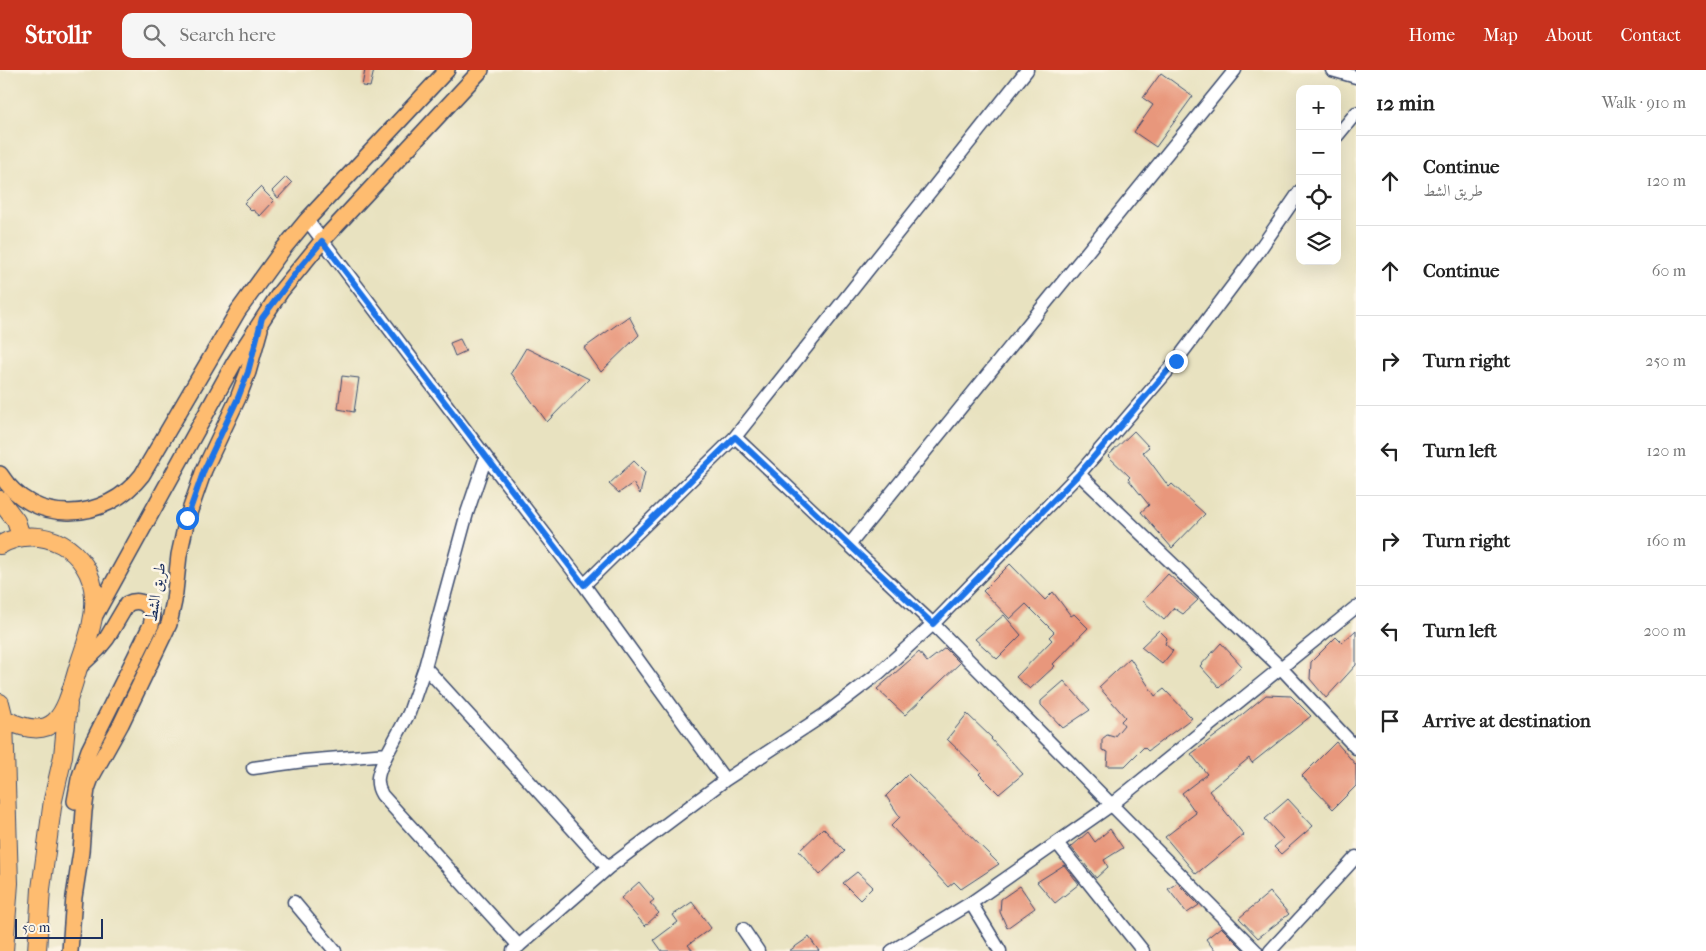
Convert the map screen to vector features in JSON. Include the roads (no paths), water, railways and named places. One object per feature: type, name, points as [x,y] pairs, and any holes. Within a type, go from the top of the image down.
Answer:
[{"type":"highway","points":[[0,500],[16,521],[21,536]]},
{"type":"highway","points":[[0,545],[21,536],[38,535],[57,542],[76,555],[89,574],[93,585],[94,608],[92,620],[68,703],[63,756],[53,800],[43,872],[36,951]]},
{"type":"highway","points":[[1,714],[27,729],[44,727],[59,718],[68,703]]},
{"type":"highway","points":[[1,714],[3,792],[9,883],[4,951]]},
{"type":"main road","points":[[0,474],[12,489],[30,502],[60,512],[93,509],[104,505],[133,486],[142,475],[238,311],[260,280],[307,220],[446,70]]},
{"type":"main road","points":[[92,620],[234,363],[262,318],[322,241],[481,70]]},
{"type":"main road","name":"طريق الشط","points":[[70,951],[74,897],[87,789],[169,624],[174,602],[179,555],[187,518],[204,470],[238,398],[248,372],[262,318]]},
{"type":"main road","name":"طريق الشط","points":[[74,897],[72,844],[79,779],[89,750],[152,625],[153,615],[148,606],[140,602],[127,604],[107,638],[78,667]]},
{"type":"street","points":[[584,585],[735,437],[1026,70]]},
{"type":"street","points":[[850,544],[1235,70]]},
{"type":"street","points":[[1332,70],[1356,77]]},
{"type":"street","points":[[1341,131],[1356,113]]},
{"type":"street","points":[[486,458],[467,513],[425,667],[408,713],[377,778],[382,795],[516,948],[608,868],[725,780],[824,715],[879,673],[933,624],[1079,474],[1176,361],[1258,252],[1296,197]]},
{"type":"street","points":[[307,220],[584,585],[725,780]]},
{"type":"street","points":[[735,437],[933,624],[1256,951]]},
{"type":"street","points":[[1079,474],[1281,668],[1356,748]]},
{"type":"street","points":[[892,951],[971,903],[1111,805],[1356,607]]},
{"type":"street","points":[[425,667],[608,868]]},
{"type":"street","points":[[254,768],[304,761],[387,754]]},
{"type":"street","points":[[1057,843],[1143,951]]},
{"type":"street","points":[[1270,951],[1356,857]]},
{"type":"street","points":[[294,902],[335,951]]},
{"type":"street","points":[[971,903],[1000,951]]},
{"type":"street","points":[[743,929],[758,951]]}]
